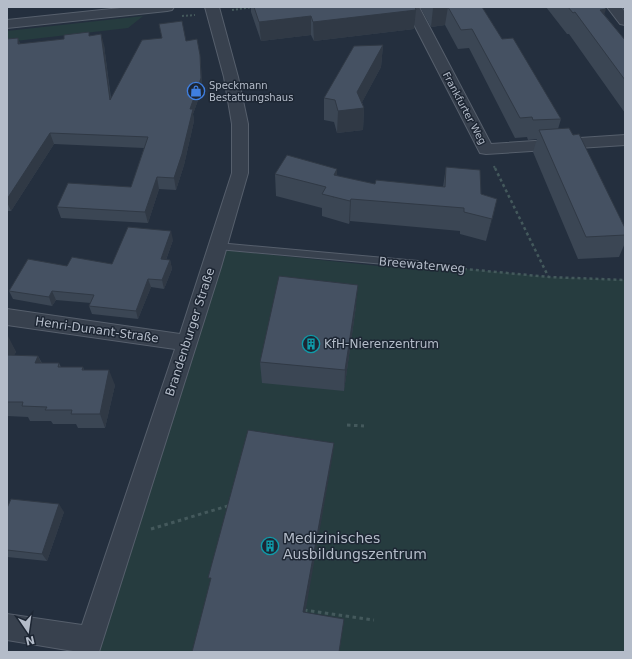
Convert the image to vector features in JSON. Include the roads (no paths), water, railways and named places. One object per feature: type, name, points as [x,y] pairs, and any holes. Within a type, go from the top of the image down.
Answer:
[{"type":"street","points":[[7,24],[167,7]]},
{"type":"street","name":"Brandenburger Straße","points":[[89,646],[218,246],[240,173],[240,124],[231,77],[212,7]]},
{"type":"street","name":"Frankfurter Weg","points":[[412,7],[486,149],[625,140]]},
{"type":"street","points":[[614,7],[625,20]]},
{"type":"street","name":"Henri-Dunant-Straße","points":[[7,318],[186,342]]},
{"type":"street","points":[[7,627],[89,646]]},
{"type":"lane","name":"Breewaterweg","points":[[218,246],[418,264]]},
{"type":"place","name":"Speckmann Bestattungshaus","points":[[196,91]]},
{"type":"place","name":"KfH-Nierenzentrum","points":[[311,344]]},
{"type":"place","name":"Medizinisches Ausbildungszentrum","points":[[270,546]]}]
